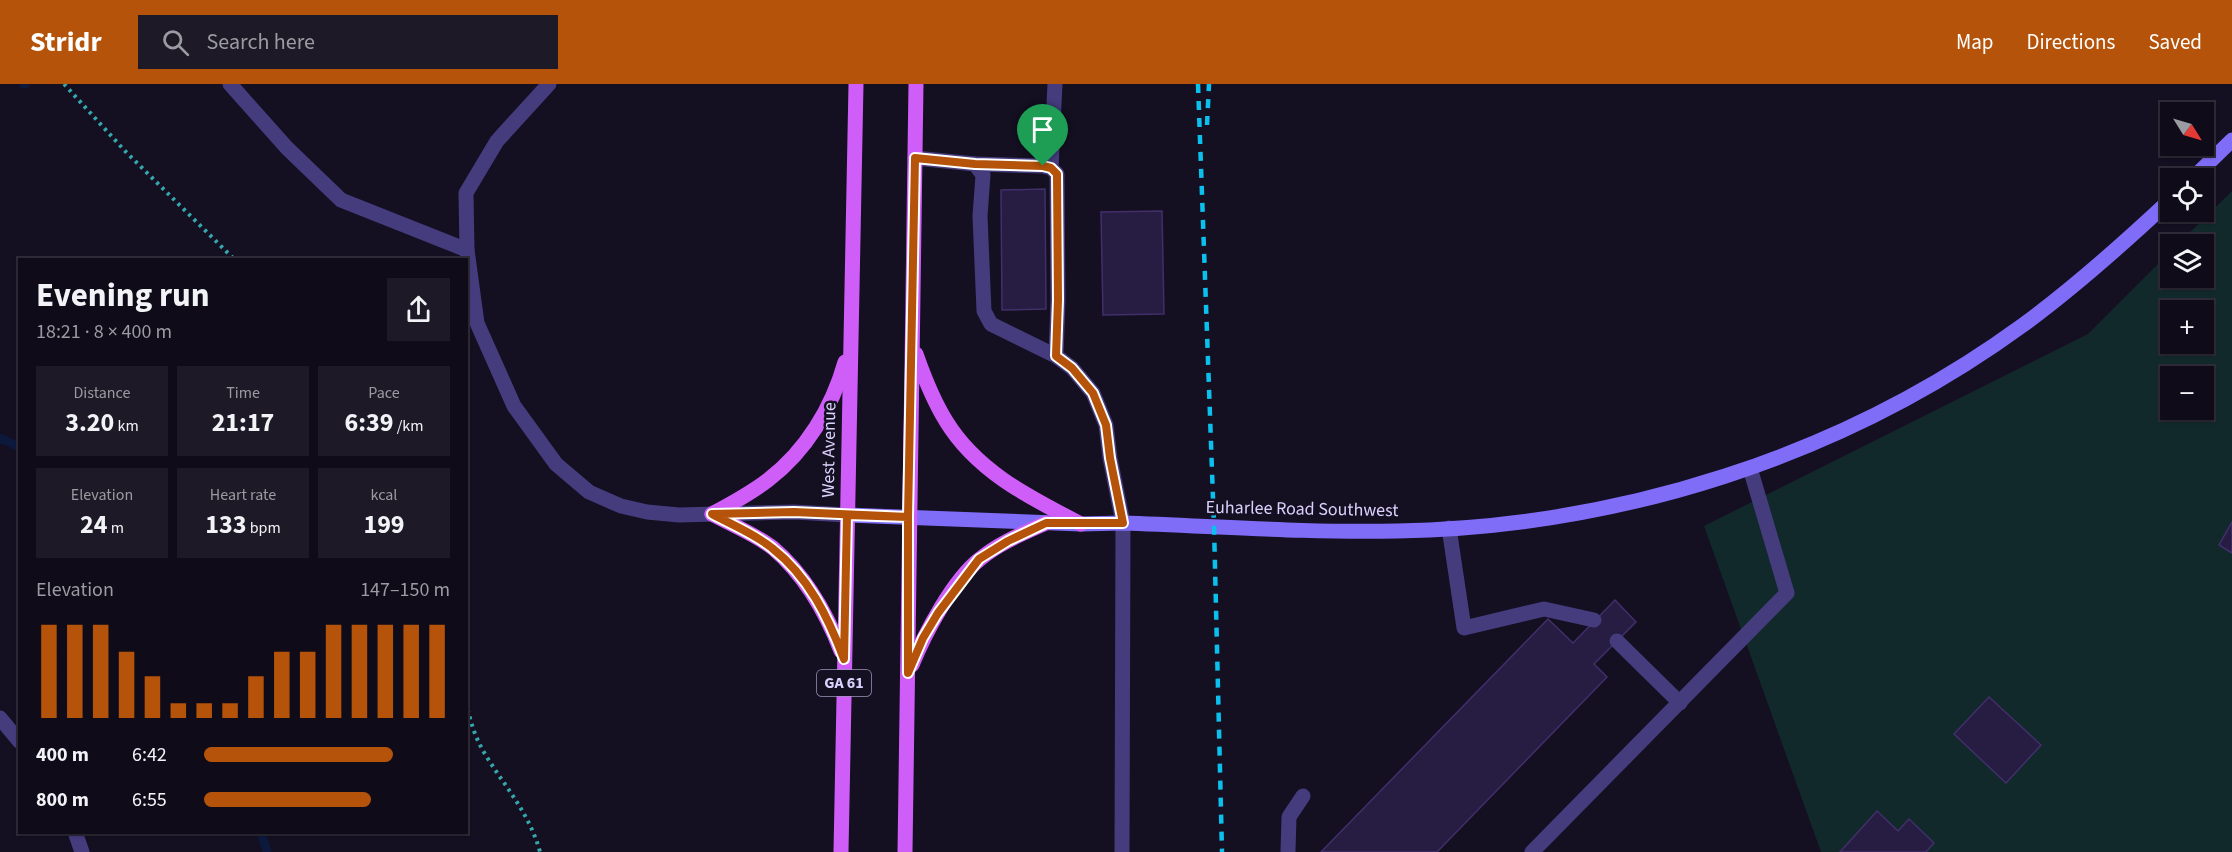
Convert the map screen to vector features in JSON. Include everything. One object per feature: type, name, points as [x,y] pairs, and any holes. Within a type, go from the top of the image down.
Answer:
[{"type":"main road","name":"West Avenue","points":[[841,852],[856,84]]},
{"type":"main road","points":[[904,852],[916,84]]},
{"type":"main road","points":[[2203,168],[2232,140]]},
{"type":"main road","name":"Euharlee Road Southwest","points":[[847,515],[1046,523],[1398,531],[1507,523],[1602,508],[1694,486],[1750,468],[1817,442],[1877,413],[1926,386],[2022,326],[2070,289],[2160,209]]},
{"type":"main road","points":[[844,659],[828,618],[814,594],[794,568],[771,547],[712,514],[768,480],[797,453],[818,424],[837,388],[850,342]]},
{"type":"main road","points":[[913,346],[931,394],[947,423],[964,445],[995,475],[1030,498],[1081,524]]},
{"type":"main road","points":[[908,673],[923,638],[938,613],[979,559],[1008,541],[1046,523]]},
{"type":"street","points":[[230,84],[287,148],[340,200],[466,250]]},
{"type":"street","points":[[467,258],[466,193],[497,141],[549,84]]},
{"type":"street","points":[[1051,168],[1054,84]]},
{"type":"street","points":[[915,158],[975,164],[1043,166],[1051,168],[1057,174],[1056,356]]},
{"type":"street","points":[[975,164],[983,175],[980,216],[984,311],[991,324],[1056,356],[1072,368],[1093,393],[1106,425],[1123,523],[1122,852]]},
{"type":"street","points":[[468,263],[477,323],[514,406],[556,464],[589,492],[621,506],[647,512],[679,515],[794,512],[847,515]]},
{"type":"street","points":[[1532,852],[1787,593],[1750,468]]},
{"type":"street","points":[[1449,528],[1464,628],[1544,609],[1594,620]]},
{"type":"street","points":[[1617,641],[1680,703]]},
{"type":"street","points":[[0,718],[18,740]]},
{"type":"street","points":[[1288,852],[1289,817],[1303,796]]},
{"type":"street","points":[[76,834],[82,852]]},
{"type":"path","points":[[64,84],[118,143],[233,258]]},
{"type":"path","points":[[468,712],[484,753],[529,821],[540,852]]},
{"type":"green space","points":[[2232,191],[2232,852],[1821,852],[1704,526],[2088,334],[2160,262],[2160,288],[2214,288],[2214,234],[2188,234],[2200,222],[2214,222],[2214,209]]},
{"type":"building","points":[[1045,189],[1046,309],[1002,310],[1001,190]]},
{"type":"building","points":[[1162,211],[1164,314],[1103,315],[1101,212]]},
{"type":"building","points":[[2232,522],[2232,553],[2219,545]]},
{"type":"building","points":[[1615,600],[1636,622],[1594,664],[1607,677],[1437,852],[1321,852],[1548,619],[1573,643]]},
{"type":"building","points":[[1989,697],[2041,745],[2006,783],[1954,734]]},
{"type":"building","points":[[1877,811],[1898,831],[1909,819],[1934,843],[1926,852],[1840,852]]},
{"type":"waterway","points":[[0,438],[18,446]]},
{"type":"waterway","points":[[262,834],[267,852]]},
{"type":"railway","points":[[1198,84],[1214,526],[1222,852]]},
{"type":"railway","points":[[1207,125],[1209,84]]},
{"type":"route","points":[[1043,166],[975,164],[915,158],[912,415],[908,517],[794,512],[712,514],[771,547],[794,568],[814,594],[828,618],[844,659],[847,515],[908,517],[908,673],[923,638],[938,613],[979,559],[1008,541],[1046,523],[1123,523],[1106,425],[1093,393],[1072,368],[1056,356],[1057,174],[1051,168],[1043,166]]}]
